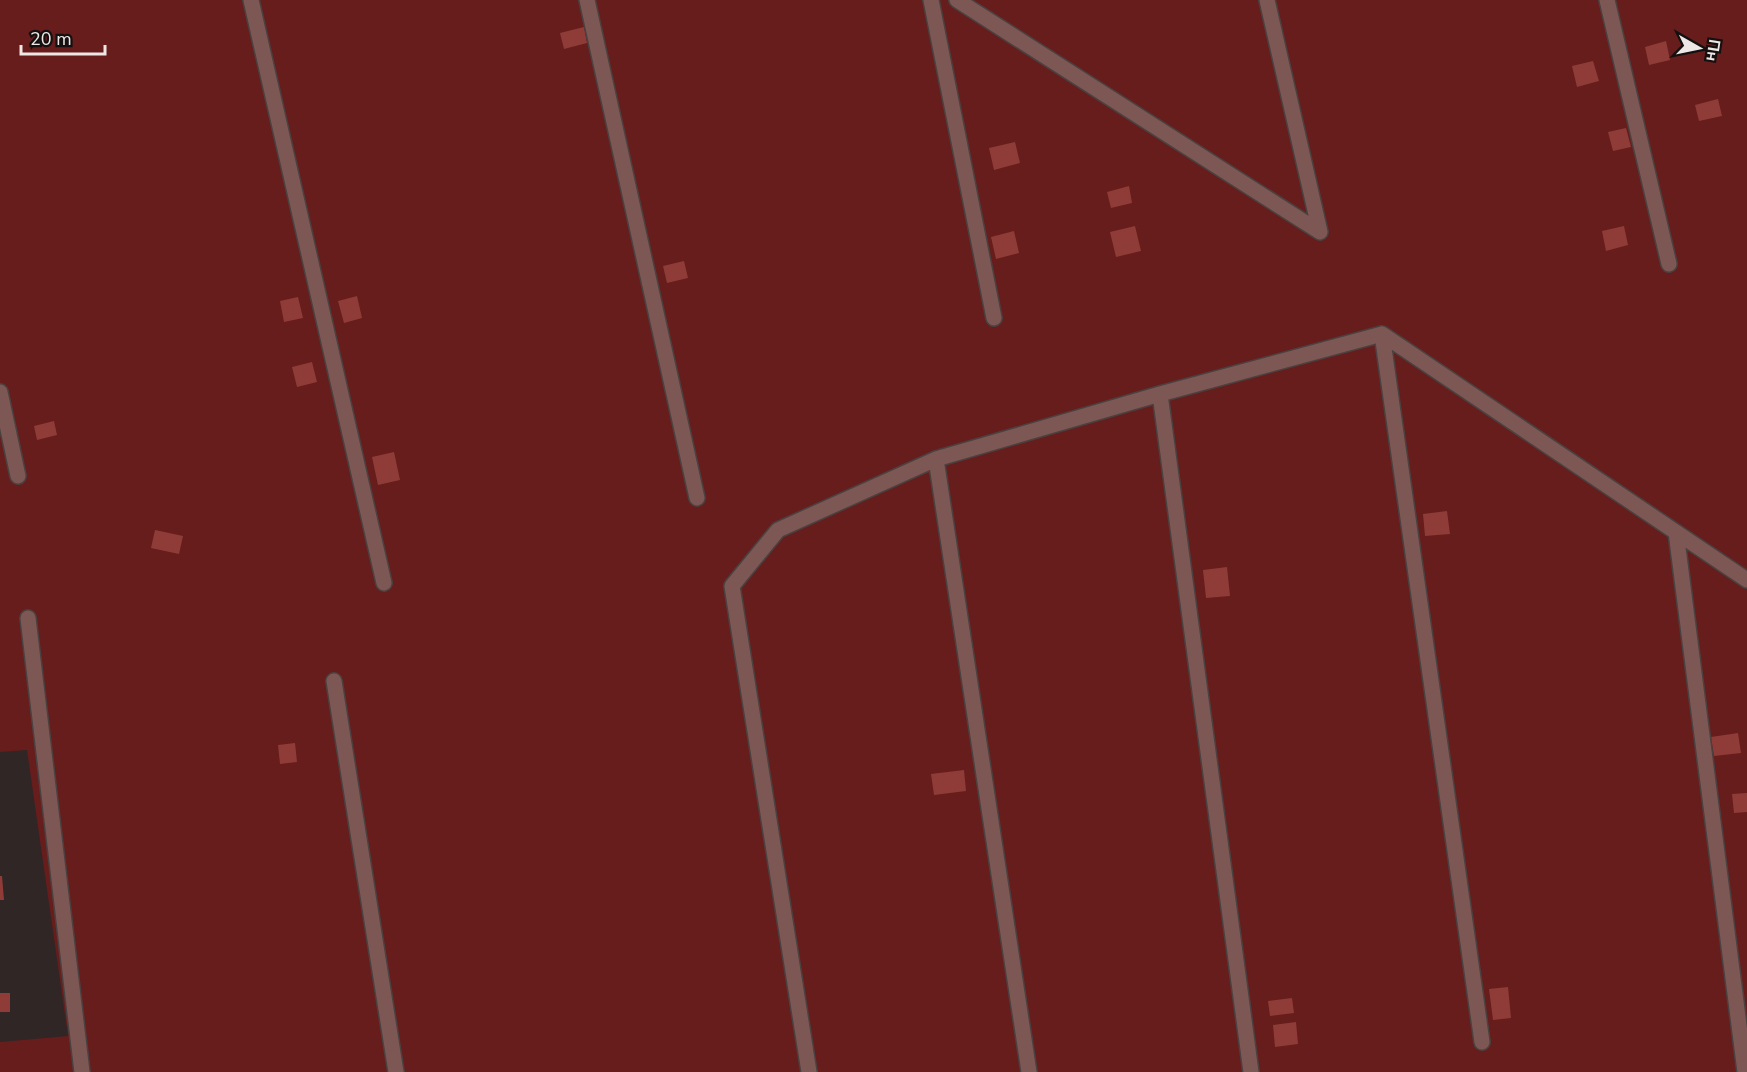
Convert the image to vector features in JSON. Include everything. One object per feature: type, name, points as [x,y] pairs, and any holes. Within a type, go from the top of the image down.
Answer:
[{"type":"lane","points":[[251,0],[384,583]]},
{"type":"lane","points":[[587,0],[697,498]]},
{"type":"lane","points":[[931,0],[994,318]]},
{"type":"lane","points":[[957,0],[1320,232],[1267,0]]},
{"type":"lane","points":[[1607,0],[1669,264]]},
{"type":"lane","points":[[1382,334],[1482,1042]]},
{"type":"lane","points":[[809,1072],[732,586],[778,530],[936,459],[1160,394],[1382,334],[1747,580]]},
{"type":"lane","points":[[0,392],[18,476]]},
{"type":"lane","points":[[1160,394],[1251,1072]]},
{"type":"lane","points":[[936,459],[1029,1072]]},
{"type":"lane","points":[[1676,532],[1745,1072]]},
{"type":"lane","points":[[28,618],[82,1072]]},
{"type":"lane","points":[[334,681],[396,1072]]},
{"type":"shaded area","points":[[0,0],[1747,0],[1747,1072],[0,1072],[0,1042],[68,1036],[27,750],[0,752]]},
{"type":"building","points":[[584,27],[587,43],[564,49],[560,33]]},
{"type":"building","points":[[1666,41],[1670,60],[1649,65],[1645,47]]},
{"type":"building","points":[[1593,61],[1599,81],[1577,87],[1572,66]]},
{"type":"building","points":[[1718,99],[1722,116],[1699,121],[1695,105]]},
{"type":"building","points":[[1626,128],[1631,147],[1613,151],[1608,132]]},
{"type":"building","points":[[1015,142],[1020,163],[994,170],[989,148]]},
{"type":"building","points":[[1129,186],[1132,203],[1111,208],[1107,192]]},
{"type":"building","points":[[1135,226],[1141,251],[1116,257],[1110,232]]},
{"type":"building","points":[[1624,226],[1628,245],[1606,251],[1602,231]]},
{"type":"building","points":[[1014,231],[1019,253],[996,259],[991,237]]},
{"type":"building","points":[[684,261],[688,278],[667,283],[663,266]]},
{"type":"building","points":[[357,296],[362,318],[344,323],[338,301]]},
{"type":"building","points":[[298,297],[303,318],[284,322],[280,301]]},
{"type":"building","points":[[312,362],[317,382],[297,387],[292,367]]},
{"type":"building","points":[[54,421],[57,435],[37,440],[34,426]]},
{"type":"building","points":[[394,452],[400,480],[378,485],[372,457]]},
{"type":"building","points":[[1447,511],[1450,534],[1425,536],[1423,514]]},
{"type":"building","points":[[155,530],[183,536],[179,554],[151,548]]},
{"type":"building","points":[[1227,567],[1230,596],[1206,598],[1203,570]]},
{"type":"building","points":[[1738,733],[1741,753],[1714,756],[1711,737]]},
{"type":"building","points":[[295,743],[297,762],[280,764],[278,745]]},
{"type":"building","points":[[964,770],[966,791],[934,795],[931,774]]},
{"type":"building","points":[[1747,793],[1747,812],[1734,813],[1732,794]]},
{"type":"building","points":[[0,876],[2,876],[4,900],[0,900]]},
{"type":"building","points":[[1508,987],[1511,1018],[1493,1020],[1489,989]]},
{"type":"building","points":[[0,993],[10,993],[10,1012],[0,1012]]},
{"type":"building","points":[[1292,998],[1294,1013],[1270,1016],[1268,1001]]},
{"type":"building","points":[[1296,1022],[1298,1044],[1275,1047],[1273,1025]]}]
